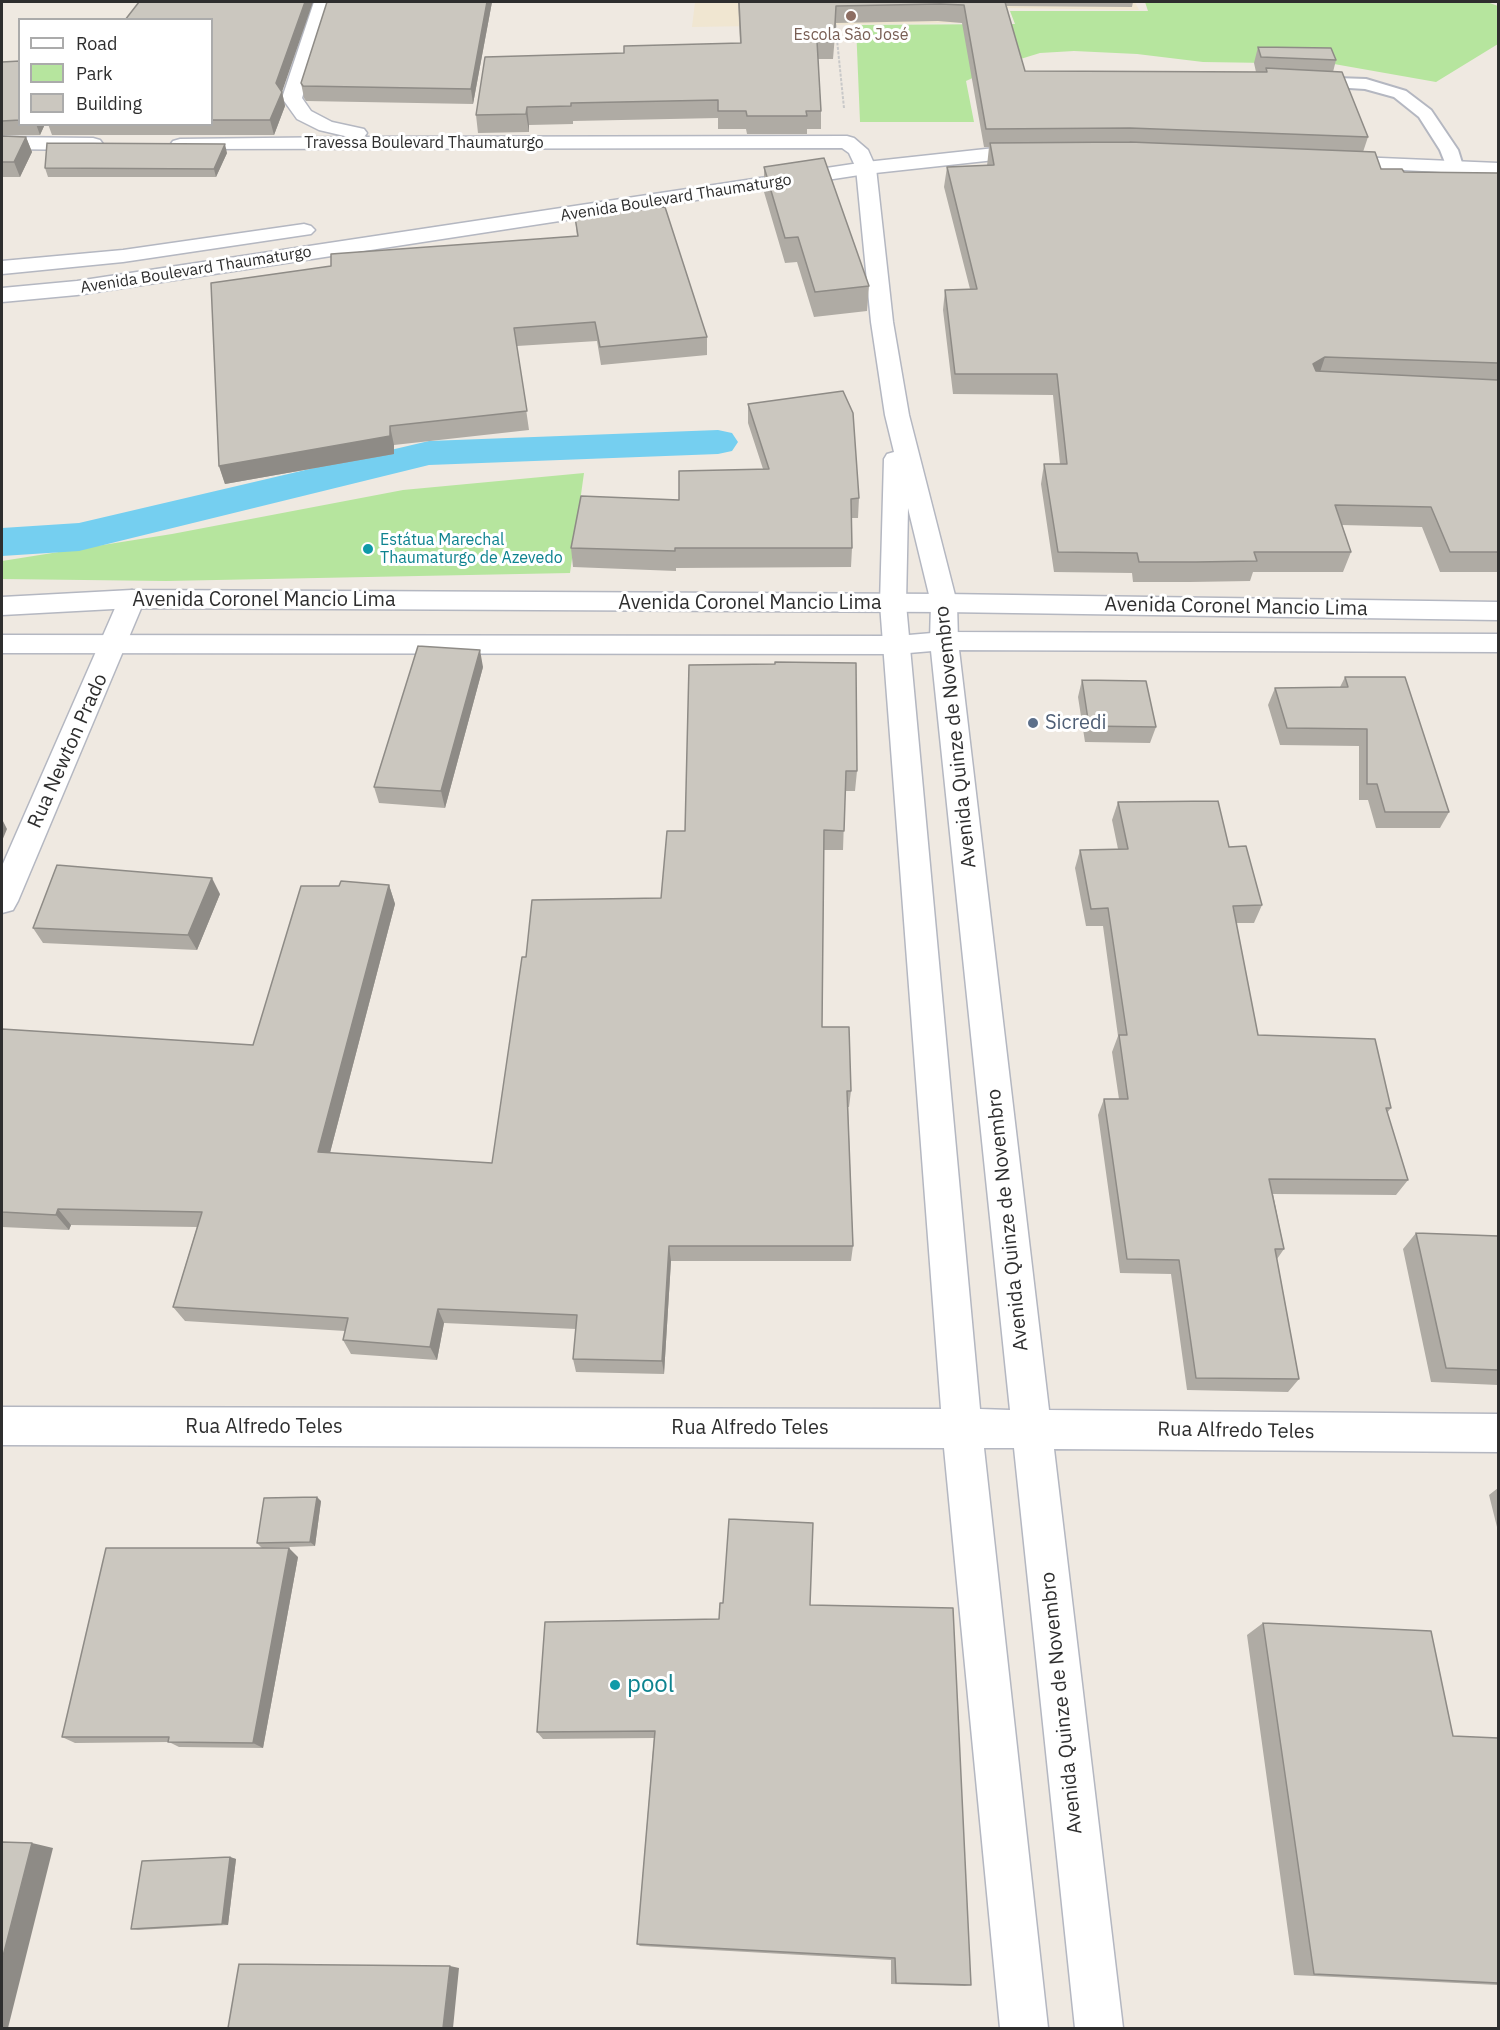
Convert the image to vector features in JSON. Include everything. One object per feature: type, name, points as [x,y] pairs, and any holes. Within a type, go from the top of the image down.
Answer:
[{"type":"street","points":[[323,2],[292,98],[304,116],[326,126],[355,133],[436,142]]},
{"type":"street","name":"Avenida Boulevard Thaumaturgo","points":[[776,161],[1042,136]]},
{"type":"street","name":"Travessa Boulevard Thaumaturgo","points":[[164,145],[436,142],[857,153]]},
{"type":"street","points":[[2,143],[118,144]]},
{"type":"street","points":[[1317,152],[1452,158],[1498,152]]},
{"type":"street","name":"Avenida Boulevard Thaumaturgo","points":[[2,295],[77,288],[361,244],[857,153],[1060,154]]},
{"type":"street","name":"Avenida Quinze de Novembro","points":[[857,153],[897,415],[944,603],[944,641],[1099,2028]]},
{"type":"street","points":[[1452,158],[1498,169]]},
{"type":"street","points":[[358,222],[361,244]]},
{"type":"street","name":"Avenida Boulevard Thaumaturgo","points":[[2,268],[123,256],[323,227]]},
{"type":"street","name":"Avenida Quinze de Novembro","points":[[897,415],[893,604],[962,1429],[1024,2028]]},
{"type":"street","name":"Avenida Coronel Mancio Lima","points":[[2,606],[132,599],[944,603],[1498,611]]},
{"type":"street","name":"Rua Newton Prado","points":[[2,901],[132,599]]},
{"type":"street","name":"Avenida Coronel Mancio Lima","points":[[2,644],[897,645],[944,641],[1498,643]]},
{"type":"street","name":"Rua Alfredo Teles","points":[[2,1426],[1032,1429],[1498,1433]]},
{"type":"lane","points":[[1296,81],[1366,84],[1400,94],[1425,114],[1452,158]]},
{"type":"path","points":[[835,13],[857,153]]},
{"type":"shaded area","name":"Escola São José","points":[[695,2],[1135,2],[1139,10],[1007,8],[1009,22],[692,27]]},
{"type":"green space","points":[[1145,2],[1487,2],[1498,6],[1498,44],[1436,82],[1334,64],[1203,62],[1137,54],[1074,51],[1040,53],[1001,65],[966,81],[974,122],[860,122],[856,25],[1015,24],[1010,11],[1148,11]]},
{"type":"green space","points":[[584,473],[570,573],[166,581],[2,579],[2,561],[172,534],[403,490]]},
{"type":"building","points":[[139,2],[305,2],[276,83],[282,92],[270,120],[213,120],[213,18],[127,18]]},
{"type":"building","points":[[327,2],[487,2],[471,89],[303,86],[301,83]]},
{"type":"building","points":[[739,2],[1005,2],[1025,71],[1267,72],[1266,68],[1342,72],[1368,137],[1130,128],[986,129],[964,5],[940,4],[836,6],[834,42],[817,41],[821,111],[806,111],[807,116],[747,116],[746,111],[718,111],[718,100],[571,103],[571,106],[527,107],[526,114],[476,115],[485,57],[624,53],[624,46],[741,43]]},
{"type":"building","points":[[1258,47],[1331,48],[1336,60],[1261,57]]},
{"type":"building","points":[[18,61],[18,120],[2,121],[2,62]]},
{"type":"building","points":[[2,136],[26,137],[14,162],[2,162]]},
{"type":"building","points":[[1130,142],[1375,152],[1381,169],[1402,169],[1404,172],[1498,173],[1498,363],[1325,357],[1313,364],[1316,371],[1498,380],[1498,552],[1450,552],[1431,507],[1335,505],[1351,552],[1254,552],[1257,561],[1139,562],[1137,553],[1058,552],[1044,464],[1067,464],[1057,374],[955,374],[945,290],[977,289],[947,167],[994,165],[990,143]]},
{"type":"building","points":[[47,143],[225,144],[214,169],[45,168]]},
{"type":"building","points":[[824,158],[869,286],[815,292],[798,237],[785,238],[764,167]]},
{"type":"building","points":[[665,207],[707,337],[600,347],[595,322],[514,328],[527,411],[390,426],[390,436],[219,466],[211,283],[331,266],[331,254],[578,236],[575,217]]},
{"type":"building","points":[[843,391],[853,413],[859,498],[851,499],[852,548],[675,548],[675,551],[571,548],[581,496],[679,500],[679,471],[769,469],[748,404]]},
{"type":"building","points":[[418,646],[480,650],[441,791],[374,787]]},
{"type":"building","points":[[775,662],[856,663],[857,771],[846,771],[844,831],[824,830],[822,1027],[849,1027],[851,1091],[847,1091],[853,1246],[669,1246],[662,1361],[573,1359],[577,1315],[438,1309],[430,1347],[343,1340],[348,1318],[173,1307],[202,1212],[58,1209],[56,1215],[2,1212],[2,1029],[253,1045],[301,886],[339,886],[341,881],[389,885],[318,1152],[492,1163],[522,957],[526,957],[532,900],[661,898],[667,831],[685,831],[689,665],[775,664]]},
{"type":"building","points":[[1345,677],[1405,677],[1449,812],[1385,812],[1377,784],[1367,784],[1367,729],[1287,728],[1275,688],[1348,687]]},
{"type":"building","points":[[1082,680],[1146,681],[1156,727],[1089,726]]},
{"type":"building","points":[[1218,801],[1229,847],[1246,846],[1262,905],[1233,906],[1258,1035],[1375,1039],[1391,1108],[1386,1108],[1408,1180],[1269,1179],[1284,1249],[1275,1249],[1299,1379],[1196,1378],[1179,1260],[1127,1259],[1104,1099],[1128,1099],[1119,1035],[1127,1035],[1108,908],[1091,909],[1080,850],[1128,849],[1118,802]]},
{"type":"building","points":[[57,865],[212,878],[188,935],[33,928]]},
{"type":"building","points":[[1416,1233],[1498,1236],[1498,1370],[1446,1368]]},
{"type":"building","points":[[317,1497],[310,1542],[257,1543],[264,1498]]},
{"type":"building","points":[[729,1519],[813,1523],[810,1605],[953,1608],[971,1985],[896,1983],[895,1958],[637,1944],[655,1731],[537,1732],[545,1622],[719,1619],[720,1603],[723,1603]]},
{"type":"building","points":[[106,1548],[289,1548],[253,1743],[168,1742],[169,1737],[62,1737]]},
{"type":"building","points":[[1263,1623],[1431,1631],[1453,1736],[1498,1738],[1498,1983],[1314,1974]]},
{"type":"building","points":[[2,1842],[32,1843],[2,1960]]},
{"type":"building","points":[[230,1857],[222,1924],[131,1929],[142,1861]]},
{"type":"building","points":[[239,1964],[450,1966],[443,2028],[228,2028]]},
{"type":"waterway","points":[[2,542],[79,537],[429,453],[718,442]]},
{"type":"place","name":"Escola São José","points":[[851,16]]},
{"type":"place","name":"Estátua Marechal Thaumaturgo de Azevedo","points":[[368,549]]},
{"type":"place","name":"Sicredi","points":[[1033,723]]},
{"type":"place","name":"pool","points":[[615,1685]]}]
